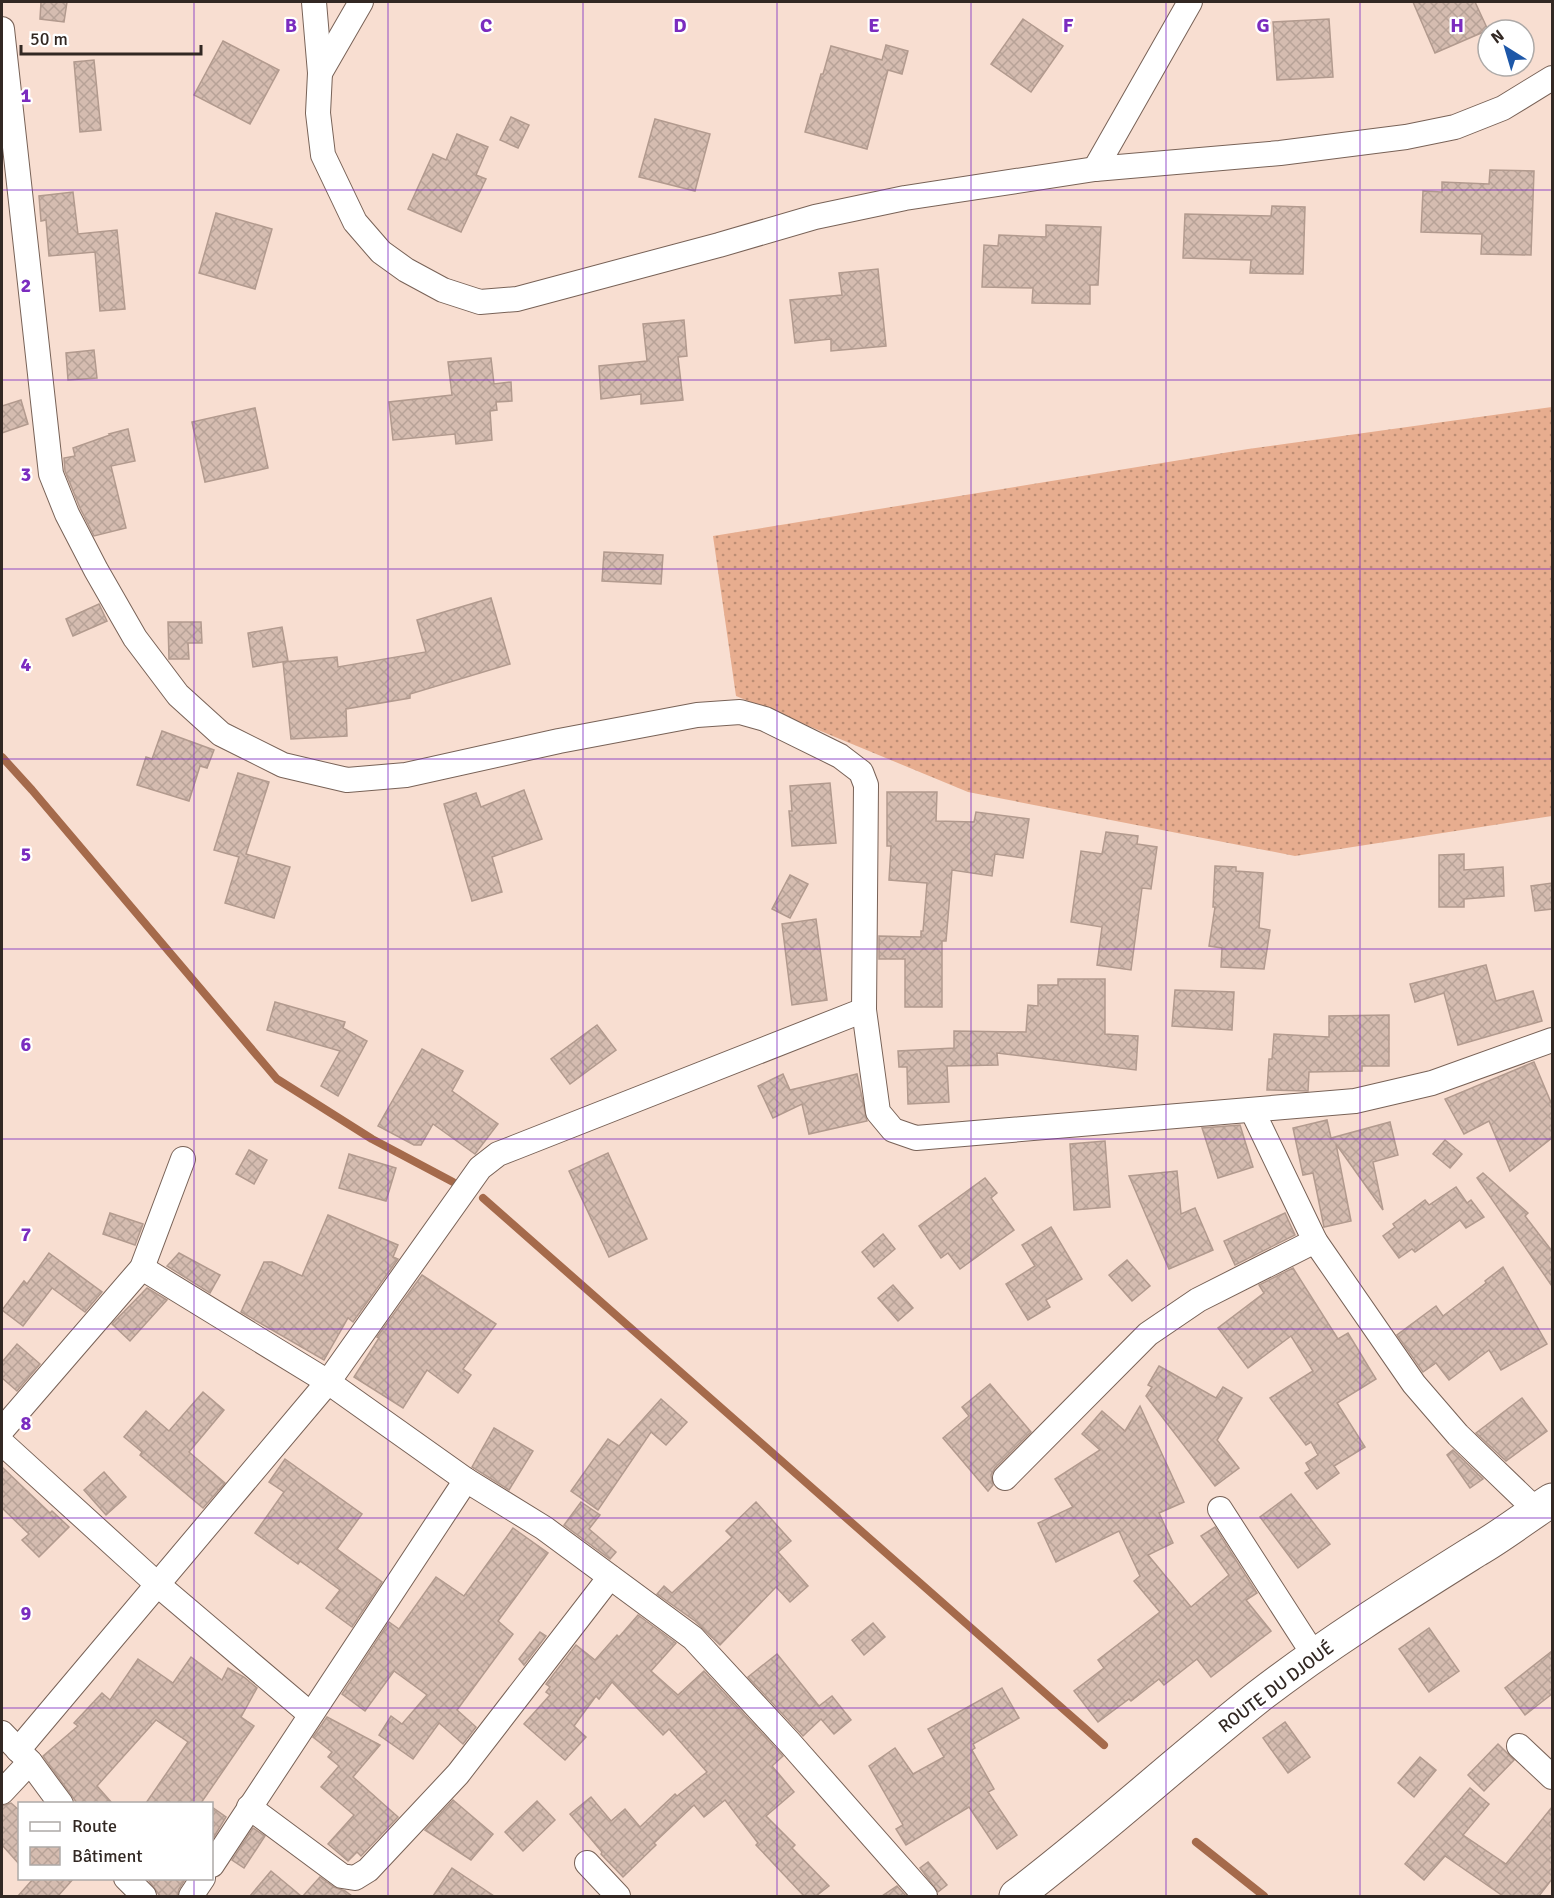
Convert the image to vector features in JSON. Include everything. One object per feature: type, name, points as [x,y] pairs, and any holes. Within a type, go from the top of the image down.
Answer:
[{"type":"main road","name":"ROUTE DU DJOUÉ","points":[[1016,1896],[1055,1867],[1257,1698],[1314,1655],[1544,1505]]},
{"type":"street","points":[[314,2],[320,72],[318,113],[323,155],[355,222],[381,252],[406,270],[443,290],[480,302],[517,299],[815,218],[905,198],[1095,169],[1280,153],[1406,137],[1455,127],[1503,108],[1552,78]]},
{"type":"street","points":[[320,72],[361,2]]},
{"type":"street","points":[[1095,169],[1190,2]]},
{"type":"street","points":[[2,29],[51,474],[67,514],[135,638],[178,695],[221,734],[283,765],[347,780],[406,775],[559,741],[697,715],[740,712],[765,719],[851,763],[861,772],[866,785],[864,1010],[878,1112],[893,1130],[916,1138],[1355,1101],[1432,1083],[1552,1040]]},
{"type":"street","points":[[2,1792],[16,1748],[328,1382],[480,1168],[498,1154],[864,1010]]},
{"type":"street","points":[[1252,1110],[1315,1241],[1414,1384],[1458,1436],[1544,1505]]},
{"type":"street","points":[[2,1430],[142,1268],[183,1159]]},
{"type":"street","points":[[1005,1478],[1148,1334],[1198,1300],[1315,1241]]},
{"type":"street","points":[[142,1268],[328,1382],[466,1480],[544,1528],[693,1638],[790,1743],[925,1896]]},
{"type":"street","points":[[2,1443],[158,1584],[310,1714]]},
{"type":"street","points":[[213,1863],[466,1480]]},
{"type":"street","points":[[1220,1509],[1314,1655]]},
{"type":"street","points":[[249,1808],[342,1876],[355,1878],[369,1870],[458,1774],[609,1577]]},
{"type":"street","points":[[1519,1746],[1552,1777]]},
{"type":"street","points":[[16,1748],[60,1802]]},
{"type":"street","points":[[587,1863],[618,1896]]},
{"type":"street","points":[[128,1880],[144,1896]]},
{"type":"street","points":[[191,1896],[201,1880]]},
{"type":"shaded area","points":[[1552,407],[1552,816],[1295,856],[968,792],[736,696],[713,536],[1248,449]]},
{"type":"building","points":[[41,2],[67,2],[64,22],[40,19]]},
{"type":"building","points":[[1413,2],[1475,2],[1482,18],[1476,18],[1476,35],[1435,53]]},
{"type":"building","points":[[1023,19],[1063,46],[1031,92],[991,64]]},
{"type":"building","points":[[1329,19],[1333,77],[1277,80],[1273,22]]},
{"type":"building","points":[[223,41],[279,70],[250,124],[194,95]]},
{"type":"building","points":[[886,45],[908,51],[902,74],[888,70],[867,149],[805,132],[831,46],[882,60]]},
{"type":"building","points":[[94,60],[101,130],[80,132],[74,62]]},
{"type":"building","points":[[511,117],[529,125],[518,148],[500,140]]},
{"type":"building","points":[[655,119],[710,134],[695,191],[639,177]]},
{"type":"building","points":[[457,134],[488,147],[476,175],[486,179],[461,232],[408,209],[433,154],[446,160]]},
{"type":"building","points":[[1490,170],[1534,171],[1531,255],[1481,254],[1482,234],[1421,232],[1423,191],[1442,192],[1442,182],[1489,184]]},
{"type":"building","points":[[73,192],[78,234],[117,230],[125,309],[100,311],[95,252],[49,256],[46,220],[41,221],[39,196]]},
{"type":"building","points":[[1272,206],[1305,207],[1303,274],[1250,273],[1251,260],[1183,258],[1185,214],[1271,216]]},
{"type":"building","points":[[216,213],[272,229],[255,289],[199,273]]},
{"type":"building","points":[[1046,225],[1101,227],[1098,285],[1090,285],[1090,304],[1032,303],[1033,288],[982,287],[984,245],[998,246],[999,235],[1046,237]]},
{"type":"building","points":[[878,269],[886,346],[831,351],[831,339],[795,343],[790,300],[842,295],[839,273]]},
{"type":"building","points":[[684,320],[687,356],[678,357],[683,400],[641,404],[641,394],[601,399],[599,366],[647,361],[643,324]]},
{"type":"building","points":[[94,350],[97,378],[68,380],[66,353]]},
{"type":"building","points":[[491,358],[494,384],[511,382],[512,401],[496,402],[497,410],[490,411],[492,440],[456,444],[455,434],[393,440],[389,402],[452,395],[448,362]]},
{"type":"building","points":[[21,400],[28,424],[2,433],[2,406]]},
{"type":"building","points":[[255,408],[268,468],[205,482],[192,422]]},
{"type":"building","points":[[128,429],[135,461],[111,466],[126,528],[94,536],[65,471],[64,458],[75,456],[73,448]]},
{"type":"building","points":[[604,552],[663,555],[661,584],[602,581]]},
{"type":"building","points":[[491,598],[510,664],[410,694],[410,698],[346,709],[347,736],[291,739],[283,662],[337,657],[338,667],[426,652],[417,620]]},
{"type":"building","points":[[99,604],[107,621],[73,636],[66,619]]},
{"type":"building","points":[[168,622],[201,622],[202,643],[188,643],[189,659],[169,659]]},
{"type":"building","points":[[282,627],[288,661],[253,667],[248,633]]},
{"type":"building","points":[[162,731],[214,750],[207,768],[200,766],[189,801],[137,785],[146,757],[152,759]]},
{"type":"building","points":[[238,773],[269,782],[246,854],[290,867],[274,918],[225,903],[239,857],[214,850]]},
{"type":"building","points":[[830,783],[836,843],[792,846],[789,811],[792,811],[790,786]]},
{"type":"building","points":[[524,790],[542,839],[492,857],[502,892],[472,901],[444,804],[476,793],[481,807]]},
{"type":"building","points":[[887,792],[937,792],[936,821],[974,822],[976,812],[1029,819],[1023,858],[995,854],[992,876],[952,870],[946,941],[942,941],[942,1007],[905,1007],[905,959],[879,959],[879,936],[921,937],[927,883],[889,880],[891,846],[887,846]]},
{"type":"building","points":[[1106,832],[1138,836],[1137,844],[1157,847],[1151,889],[1142,888],[1131,970],[1097,965],[1102,927],[1071,922],[1081,851],[1102,854]]},
{"type":"building","points":[[1464,854],[1464,870],[1503,867],[1504,896],[1464,899],[1464,907],[1439,907],[1439,855]]},
{"type":"building","points":[[1215,866],[1236,867],[1236,871],[1263,873],[1259,928],[1270,930],[1264,969],[1221,967],[1222,948],[1209,946],[1215,907],[1213,907]]},
{"type":"building","points":[[790,875],[808,884],[790,918],[772,909]]},
{"type":"building","points":[[1552,883],[1552,909],[1535,911],[1531,886]]},
{"type":"building","points":[[816,919],[827,1000],[792,1005],[782,924]]},
{"type":"building","points":[[1486,965],[1496,1001],[1533,991],[1542,1021],[1458,1045],[1444,993],[1415,1002],[1410,984]]},
{"type":"building","points":[[1058,979],[1105,979],[1105,1034],[1138,1036],[1136,1070],[997,1053],[998,1065],[947,1066],[949,1102],[908,1104],[907,1067],[899,1067],[898,1051],[954,1048],[954,1031],[1026,1032],[1028,1005],[1038,1006],[1038,985],[1058,985]]},
{"type":"building","points":[[1175,990],[1234,992],[1232,1030],[1172,1026]]},
{"type":"building","points":[[275,1002],[345,1022],[343,1028],[367,1041],[338,1096],[321,1086],[340,1051],[267,1030]]},
{"type":"building","points":[[1389,1015],[1389,1066],[1362,1066],[1362,1071],[1309,1072],[1308,1091],[1267,1090],[1269,1059],[1272,1059],[1274,1034],[1329,1037],[1329,1016]]},
{"type":"building","points":[[597,1025],[616,1050],[570,1084],[551,1059]]},
{"type":"building","points":[[422,1049],[463,1071],[452,1091],[498,1124],[475,1154],[433,1124],[421,1145],[414,1145],[378,1126]]},
{"type":"building","points":[[1534,1062],[1552,1105],[1552,1138],[1510,1171],[1489,1121],[1464,1134],[1445,1099]]},
{"type":"building","points":[[783,1074],[790,1090],[857,1074],[867,1121],[809,1134],[802,1104],[773,1118],[758,1086]]},
{"type":"building","points":[[1327,1120],[1331,1138],[1390,1122],[1398,1155],[1373,1162],[1383,1210],[1336,1144],[1351,1221],[1324,1227],[1313,1173],[1303,1175],[1293,1128]]},
{"type":"building","points":[[1240,1125],[1253,1167],[1218,1178],[1202,1128]]},
{"type":"building","points":[[1445,1140],[1462,1154],[1450,1168],[1433,1154]]},
{"type":"building","points":[[1105,1141],[1110,1207],[1074,1210],[1070,1144]]},
{"type":"building","points":[[249,1150],[267,1160],[254,1184],[236,1174]]},
{"type":"building","points":[[608,1153],[647,1239],[609,1257],[569,1171]]},
{"type":"building","points":[[349,1154],[396,1168],[386,1201],[339,1188]]},
{"type":"building","points":[[1177,1171],[1181,1214],[1195,1208],[1213,1250],[1169,1269],[1129,1176]]},
{"type":"building","points":[[1483,1173],[1528,1213],[1525,1216],[1552,1251],[1552,1286],[1477,1178]]},
{"type":"building","points":[[985,1178],[997,1193],[991,1198],[1014,1230],[960,1269],[948,1253],[941,1258],[919,1226]]},
{"type":"building","points":[[1456,1187],[1467,1203],[1471,1200],[1484,1217],[1466,1228],[1460,1220],[1415,1252],[1412,1249],[1399,1258],[1383,1236],[1395,1227],[1393,1224],[1425,1200],[1429,1205]]},
{"type":"building","points":[[110,1213],[143,1224],[135,1245],[103,1234]]},
{"type":"building","points":[[1285,1213],[1295,1235],[1235,1265],[1224,1241]]},
{"type":"building","points":[[328,1215],[398,1245],[393,1257],[398,1259],[353,1322],[348,1318],[324,1360],[241,1312],[264,1262],[272,1262],[302,1276]]},
{"type":"building","points":[[1051,1227],[1082,1279],[1046,1300],[1050,1307],[1028,1320],[1006,1284],[1035,1266],[1022,1245]]},
{"type":"building","points":[[883,1234],[895,1249],[874,1267],[862,1252]]},
{"type":"building","points":[[49,1253],[102,1292],[85,1312],[52,1288],[23,1326],[2,1310],[24,1281],[27,1284]]},
{"type":"building","points":[[179,1253],[220,1275],[210,1293],[167,1266]]},
{"type":"building","points":[[1127,1260],[1150,1286],[1132,1301],[1109,1275]]},
{"type":"building","points":[[1503,1267],[1547,1344],[1501,1370],[1489,1350],[1449,1380],[1436,1363],[1423,1372],[1397,1335],[1436,1306],[1443,1316]]},
{"type":"building","points":[[1293,1268],[1338,1339],[1348,1333],[1376,1379],[1337,1403],[1365,1447],[1334,1466],[1339,1473],[1317,1489],[1305,1473],[1310,1470],[1306,1463],[1318,1455],[1311,1442],[1306,1445],[1270,1398],[1313,1371],[1291,1336],[1248,1368],[1218,1328],[1264,1293],[1259,1285]]},
{"type":"building","points":[[422,1275],[496,1324],[463,1369],[471,1375],[458,1393],[427,1370],[403,1408],[354,1377],[379,1338],[377,1337]]},
{"type":"building","points":[[893,1285],[913,1308],[898,1321],[878,1298]]},
{"type":"building","points":[[147,1288],[167,1300],[130,1341],[112,1324]]},
{"type":"building","points":[[17,1344],[40,1364],[17,1391],[2,1378],[2,1362]]},
{"type":"building","points":[[1159,1366],[1216,1398],[1223,1387],[1242,1398],[1217,1440],[1239,1468],[1215,1486],[1146,1396],[1152,1387],[1148,1385]]},
{"type":"building","points":[[990,1384],[1031,1432],[995,1468],[991,1475],[993,1485],[988,1491],[943,1438],[969,1416],[962,1407]]},
{"type":"building","points":[[203,1392],[224,1410],[189,1452],[225,1483],[203,1508],[140,1455],[142,1452],[124,1437],[146,1411],[169,1431]]},
{"type":"building","points":[[1522,1398],[1547,1431],[1506,1461],[1476,1433]]},
{"type":"building","points":[[661,1399],[687,1422],[666,1445],[651,1432],[598,1510],[571,1491],[608,1439],[619,1446]]},
{"type":"building","points":[[1140,1406],[1184,1502],[1159,1513],[1173,1543],[1148,1555],[1191,1607],[1229,1575],[1201,1536],[1215,1527],[1257,1593],[1246,1600],[1271,1631],[1211,1677],[1197,1659],[1164,1685],[1159,1679],[1131,1701],[1129,1699],[1098,1722],[1074,1691],[1104,1668],[1098,1660],[1160,1612],[1134,1581],[1140,1576],[1119,1531],[1056,1562],[1038,1523],[1073,1507],[1055,1479],[1100,1450],[1082,1434],[1102,1411],[1125,1431]]},
{"type":"building","points":[[494,1428],[533,1451],[509,1490],[472,1467]]},
{"type":"building","points":[[1453,1450],[1483,1479],[1470,1488],[1447,1455]]},
{"type":"building","points":[[285,1459],[362,1514],[337,1549],[382,1582],[352,1627],[326,1608],[340,1590],[300,1561],[298,1564],[255,1533],[284,1492],[269,1482]]},
{"type":"building","points":[[2,1467],[50,1513],[52,1511],[69,1527],[39,1557],[22,1540],[29,1534],[2,1508]]},
{"type":"building","points":[[104,1472],[126,1497],[106,1515],[84,1490]]},
{"type":"building","points":[[1291,1494],[1330,1544],[1298,1568],[1260,1517]]},
{"type":"building","points":[[581,1502],[600,1515],[589,1529],[616,1552],[610,1559],[564,1525]]},
{"type":"building","points":[[756,1502],[791,1541],[778,1552],[808,1586],[790,1602],[776,1587],[720,1645],[695,1621],[657,1594],[664,1586],[672,1593],[732,1537],[726,1531]]},
{"type":"building","points":[[513,1528],[548,1553],[498,1621],[513,1634],[457,1710],[476,1727],[463,1744],[439,1723],[413,1759],[379,1735],[391,1716],[402,1724],[427,1695],[394,1671],[365,1711],[342,1694],[389,1622],[399,1629],[436,1577],[464,1596]]},
{"type":"building","points":[[638,1615],[676,1643],[651,1671],[678,1695],[704,1671],[783,1756],[772,1766],[794,1792],[766,1816],[795,1845],[792,1848],[829,1886],[816,1896],[804,1896],[756,1845],[758,1843],[725,1800],[704,1817],[694,1805],[623,1877],[601,1854],[602,1852],[570,1814],[591,1797],[611,1821],[625,1809],[640,1827],[675,1794],[677,1796],[707,1772],[669,1729],[663,1735],[612,1682],[599,1699],[596,1696],[574,1726],[586,1737],[565,1760],[524,1724],[550,1695],[546,1692],[550,1687],[546,1684],[576,1645],[595,1660]]},
{"type":"building","points":[[873,1623],[885,1637],[864,1655],[852,1640]]},
{"type":"building","points":[[1429,1628],[1459,1671],[1429,1692],[1399,1649]]},
{"type":"building","points":[[540,1632],[546,1636],[524,1665],[519,1659]]},
{"type":"building","points":[[1552,1651],[1552,1694],[1525,1715],[1505,1688]]},
{"type":"building","points":[[777,1654],[819,1706],[832,1696],[851,1720],[834,1734],[821,1719],[803,1736],[748,1677]]},
{"type":"building","points":[[191,1657],[222,1680],[228,1668],[257,1688],[241,1717],[254,1726],[202,1802],[147,1802],[188,1742],[156,1720],[97,1786],[111,1802],[76,1802],[43,1756],[78,1726],[74,1723],[102,1693],[110,1700],[138,1659],[173,1683]]},
{"type":"building","points":[[1002,1688],[1019,1718],[973,1744],[975,1748],[972,1750],[994,1789],[988,1792],[1017,1835],[997,1849],[969,1807],[906,1845],[896,1829],[903,1825],[869,1766],[895,1748],[913,1774],[944,1757],[928,1729]]},
{"type":"building","points":[[327,1717],[380,1745],[353,1777],[398,1817],[361,1856],[357,1852],[348,1861],[328,1844],[354,1815],[321,1787],[339,1766],[328,1757],[332,1752],[313,1737]]},
{"type":"building","points":[[1285,1722],[1310,1757],[1288,1773],[1263,1738]]},
{"type":"building","points":[[1498,1744],[1514,1760],[1484,1791],[1468,1775]]},
{"type":"building","points":[[1420,1757],[1436,1770],[1414,1797],[1398,1783]]},
{"type":"building","points":[[1470,1788],[1489,1804],[1463,1835],[1506,1864],[1552,1807],[1552,1879],[1539,1896],[1503,1896],[1445,1856],[1424,1880],[1405,1864]]},
{"type":"building","points":[[453,1800],[493,1834],[471,1860],[425,1830]]},
{"type":"building","points":[[537,1801],[555,1820],[523,1851],[505,1832]]},
{"type":"building","points":[[11,1803],[18,1809],[18,1863],[2,1845],[2,1806]]},
{"type":"building","points":[[213,1808],[226,1817],[213,1838]]},
{"type":"building","points":[[253,1828],[265,1836],[244,1868],[232,1860]]},
{"type":"building","points":[[928,1862],[947,1885],[938,1892],[920,1868]]},
{"type":"building","points":[[452,1868],[494,1896],[433,1896]]},
{"type":"building","points":[[271,1871],[301,1896],[250,1896]]},
{"type":"building","points":[[320,1877],[334,1887],[352,1896],[303,1896]]},
{"type":"building","points":[[32,1880],[72,1880],[58,1896],[18,1896]]},
{"type":"building","points":[[148,1880],[185,1880],[177,1896],[160,1896]]},
{"type":"building","points":[[897,1886],[906,1896],[882,1896]]},
{"type":"waterway","points":[[2,757],[277,1079],[372,1139],[453,1182]]},
{"type":"waterway","points":[[483,1198],[1104,1745]]},
{"type":"waterway","points":[[1196,1842],[1264,1896]]}]
